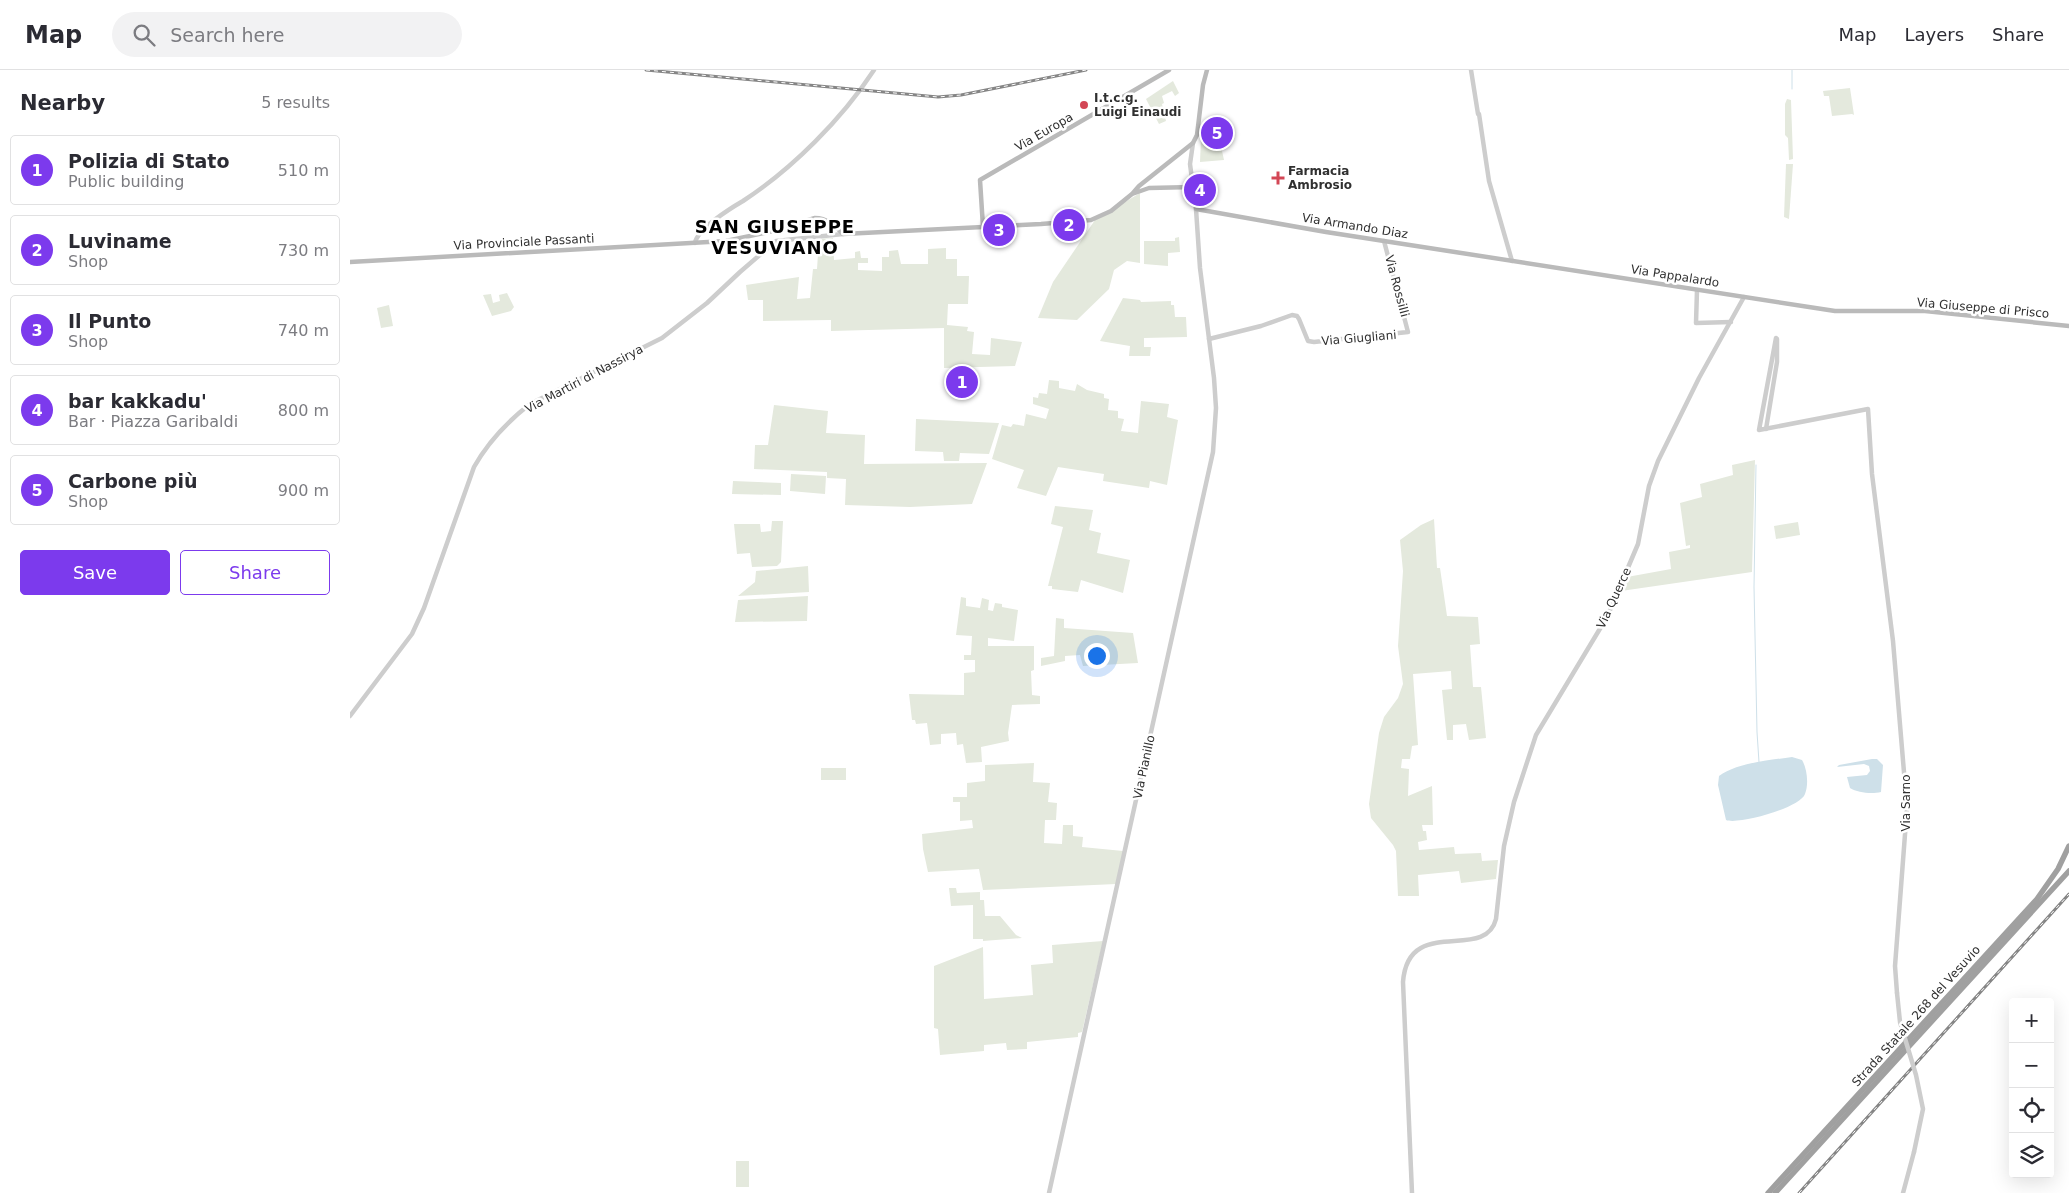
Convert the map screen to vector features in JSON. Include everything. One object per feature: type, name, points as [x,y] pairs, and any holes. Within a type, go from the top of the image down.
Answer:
[{"type":"highway","name":"Strada Statale 268 del Vesuvio","points":[[1768,1193],[2037,899],[2054,875],[2069,846]]},
{"type":"highway","name":"Strada Statale 268 del Vesuvio","points":[[1775,1193],[2069,871]]},
{"type":"main road","name":"Via Europa","points":[[983,227],[980,180],[1169,70]]},
{"type":"main road","points":[[843,234],[1091,220],[1110,211],[1193,143],[1197,135],[1203,85],[1207,72]]},
{"type":"main road","points":[[1132,194],[1149,188],[1193,186],[1196,209]]},
{"type":"main road","name":"Via Armando Diaz","points":[[1196,209],[1512,261]]},
{"type":"main road","name":"Via Provinciale Passanti","points":[[350,262],[740,239],[815,218],[822,218],[843,234]]},
{"type":"main road","name":"Via Pappalardo","points":[[1512,261],[1835,311]]},
{"type":"main road","name":"Via Giuseppe di Prisco","points":[[1835,311],[1925,311],[2069,326]]},
{"type":"street","points":[[697,243],[699,235],[721,215],[769,184],[802,155],[857,95],[874,70]]},
{"type":"street","points":[[1471,70],[1489,181],[1512,261]]},
{"type":"street","points":[[1193,143],[1190,164],[1193,186]]},
{"type":"street","name":"Via Pianillo","points":[[1049,1193],[1211,466],[1216,408],[1200,268],[1196,209]]},
{"type":"street","name":"Via Martiri di Nassirya","points":[[350,716],[412,634],[424,607],[474,467],[483,452],[511,418],[530,404],[662,338],[707,303],[776,241],[843,234]]},
{"type":"street","name":"Via Rossilli","points":[[1384,240],[1408,332]]},
{"type":"street","points":[[1697,290],[1696,323],[1730,322]]},
{"type":"street","name":"Via Querce","points":[[1412,1193],[1403,982],[1406,963],[1413,952],[1426,946],[1479,937],[1492,931],[1496,919],[1504,846],[1514,802],[1536,736],[1608,617],[1638,544],[1649,486],[1658,461],[1699,378],[1744,297]]},
{"type":"street","name":"Via Giugliani","points":[[1209,339],[1261,326],[1292,315],[1297,316],[1308,341],[1314,342],[1408,332]]},
{"type":"street","points":[[1776,338],[1778,343],[1777,362],[1766,429],[1760,430],[1776,338]]},
{"type":"street","name":"Via Sarno","points":[[1766,429],[1868,409],[1872,474],[1893,641],[1908,808],[1896,949],[1897,993],[1900,1022],[1916,1075],[1923,1110],[1903,1193]]},
{"type":"shaded area","points":[[1173,81],[1179,93],[1175,96],[1172,91],[1162,96],[1166,121],[1159,124],[1146,99]]},
{"type":"shaded area","points":[[1850,88],[1854,115],[1832,116],[1829,96],[1824,96],[1823,91]]},
{"type":"shaded area","points":[[1787,99],[1791,100],[1793,159],[1789,160],[1788,138],[1785,135],[1785,104]]},
{"type":"shaded area","points":[[1219,137],[1224,160],[1200,162],[1201,138]]},
{"type":"shaded area","points":[[1786,164],[1793,164],[1789,219],[1784,217]]},
{"type":"shaded area","points":[[1140,193],[1140,263],[1127,261],[1114,270],[1109,289],[1077,320],[1038,318],[1053,282],[1095,220]]},
{"type":"shaded area","points":[[1179,237],[1180,252],[1168,253],[1168,266],[1144,264],[1144,241],[1175,241],[1175,238]]},
{"type":"shaded area","points":[[833,238],[834,260],[855,258],[855,252],[860,251],[861,258],[868,258],[868,263],[858,263],[858,270],[882,271],[882,257],[889,257],[889,251],[898,250],[901,264],[928,264],[928,249],[946,248],[946,259],[957,259],[957,276],[969,276],[968,304],[948,304],[947,325],[968,327],[967,331],[974,332],[972,354],[990,355],[991,338],[1022,342],[1015,366],[944,368],[944,328],[831,331],[831,320],[763,321],[763,300],[748,300],[746,285],[799,277],[797,299],[810,298],[813,269],[817,269],[819,239]]},
{"type":"shaded area","points":[[507,293],[514,307],[511,311],[492,316],[483,295],[491,294],[493,303],[500,301],[499,295]]},
{"type":"shaded area","points":[[1123,298],[1140,300],[1141,302],[1171,301],[1171,305],[1174,305],[1175,317],[1186,317],[1187,337],[1144,338],[1144,347],[1151,347],[1150,356],[1129,356],[1130,346],[1100,341]]},
{"type":"shaded area","points":[[389,305],[393,326],[381,328],[377,308]]},
{"type":"shaded area","points":[[1049,380],[1059,381],[1059,388],[1075,391],[1077,384],[1087,390],[1104,394],[1104,398],[1109,399],[1108,410],[1118,411],[1118,418],[1124,419],[1121,431],[1138,433],[1141,401],[1169,404],[1167,417],[1178,420],[1167,485],[1150,481],[1149,488],[1103,481],[1104,474],[1058,467],[1046,496],[1017,488],[1024,470],[992,459],[1002,425],[1011,427],[1013,424],[1024,426],[1026,414],[1046,419],[1049,409],[1033,404],[1033,397],[1038,398],[1039,393],[1047,394]]},
{"type":"shaded area","points":[[774,405],[828,411],[826,433],[865,435],[864,464],[987,463],[972,504],[910,507],[845,505],[846,479],[827,478],[827,472],[754,469],[755,445],[768,445]]},
{"type":"shaded area","points":[[916,419],[999,423],[989,454],[960,453],[959,461],[944,461],[943,452],[915,451]]},
{"type":"shaded area","points":[[1755,460],[1752,572],[1621,591],[1627,577],[1671,569],[1669,552],[1690,548],[1690,545],[1686,546],[1680,503],[1702,497],[1700,484],[1733,475],[1732,465]]},
{"type":"shaded area","points":[[791,474],[826,476],[825,494],[790,491]]},
{"type":"shaded area","points":[[733,481],[781,483],[781,495],[732,494]]},
{"type":"shaded area","points":[[1055,506],[1093,510],[1089,530],[1101,533],[1097,553],[1130,560],[1123,593],[1081,580],[1078,592],[1052,589],[1052,586],[1048,586],[1063,527],[1051,524]]},
{"type":"shaded area","points":[[1434,519],[1437,568],[1440,568],[1447,616],[1478,617],[1480,644],[1470,645],[1473,687],[1481,687],[1486,738],[1469,740],[1466,724],[1453,725],[1453,740],[1447,740],[1442,690],[1452,689],[1451,671],[1413,674],[1418,745],[1412,746],[1410,759],[1402,759],[1401,768],[1409,769],[1408,796],[1432,786],[1433,825],[1422,825],[1423,831],[1426,831],[1427,840],[1418,842],[1419,850],[1454,847],[1455,854],[1481,853],[1482,861],[1498,860],[1496,879],[1461,883],[1459,871],[1418,875],[1419,896],[1398,896],[1396,851],[1371,818],[1369,804],[1379,733],[1384,717],[1398,698],[1403,684],[1398,646],[1403,571],[1400,540],[1421,525]]},
{"type":"shaded area","points":[[772,521],[783,521],[781,562],[777,566],[752,567],[750,553],[737,554],[734,524],[760,524],[761,532],[771,531]]},
{"type":"shaded area","points":[[1798,522],[1800,535],[1776,539],[1774,526]]},
{"type":"shaded area","points":[[808,566],[809,592],[738,596],[755,582],[756,571]]},
{"type":"shaded area","points":[[808,596],[807,621],[735,622],[738,600]]},
{"type":"shaded area","points":[[961,597],[966,598],[966,606],[980,608],[982,598],[989,600],[988,610],[993,611],[995,603],[1002,604],[1002,607],[1018,610],[1014,641],[988,638],[988,646],[1034,646],[1034,670],[1031,671],[1032,695],[1040,696],[1040,704],[1012,705],[1008,733],[1009,741],[981,747],[982,762],[966,763],[963,744],[957,745],[956,733],[941,734],[941,744],[930,745],[927,723],[916,724],[915,720],[912,720],[909,694],[964,695],[964,673],[975,672],[975,660],[964,660],[964,655],[971,655],[972,636],[956,635]]},
{"type":"shaded area","points":[[1056,618],[1064,619],[1064,628],[1133,633],[1138,663],[1083,666],[1080,655],[1065,656],[1065,661],[1041,666],[1041,658],[1054,656]]},
{"type":"shaded area","points":[[1792,757],[1802,760],[1806,772],[1806,790],[1801,799],[1781,810],[1755,818],[1726,820],[1718,785],[1719,776],[1744,765]]},
{"type":"shaded area","points":[[1877,759],[1883,765],[1881,792],[1865,793],[1850,788],[1847,777],[1867,775],[1870,771],[1869,766],[1864,764],[1837,767],[1839,765]]},
{"type":"shaded area","points":[[1034,763],[1033,782],[1050,783],[1048,802],[1057,803],[1056,820],[1045,820],[1044,843],[1062,844],[1063,825],[1073,825],[1073,836],[1083,837],[1082,847],[1123,851],[1116,884],[983,890],[979,869],[928,872],[922,834],[973,828],[972,820],[960,821],[960,802],[953,802],[953,797],[967,797],[967,783],[985,781],[985,765]]},
{"type":"shaded area","points":[[821,768],[846,768],[846,780],[821,780]]},
{"type":"shaded area","points":[[949,888],[956,888],[957,893],[980,892],[980,900],[984,900],[985,916],[1000,916],[1016,935],[1022,938],[983,941],[983,939],[973,939],[973,905],[951,906]]},
{"type":"shaded area","points":[[1103,941],[1082,1032],[1078,1033],[1078,1037],[1027,1042],[1027,1049],[1007,1050],[1006,1043],[984,1045],[984,1051],[940,1055],[938,1029],[934,1028],[934,966],[983,947],[984,999],[1033,995],[1031,965],[1053,963],[1052,945]]},
{"type":"shaded area","points":[[736,1161],[749,1161],[749,1187],[736,1187]]},
{"type":"waterway","points":[[1792,70],[1792,89]]},
{"type":"waterway","points":[[1756,465],[1754,587],[1759,762]]},
{"type":"railway","points":[[646,70],[938,97],[961,95],[1086,70]]},
{"type":"railway","points":[[1799,1193],[2069,894]]},
{"type":"place","name":"I.t.c.g. Luigi Einaudi","points":[[1084,105]]},
{"type":"place","name":"Carbone più","points":[[1217,133]]},
{"type":"place","name":"Farmacia Ambrosio","points":[[1278,178]]},
{"type":"place","name":"bar kakkadu'","points":[[1200,190]]},
{"type":"place","name":"Luviname","points":[[1069,225]]},
{"type":"place","name":"Il Punto","points":[[999,230]]},
{"type":"place","name":"Polizia di Stato","points":[[962,382]]},
{"type":"district","name":"SAN GIUSEPPE VESUVIANO","points":[[775,236]]}]
